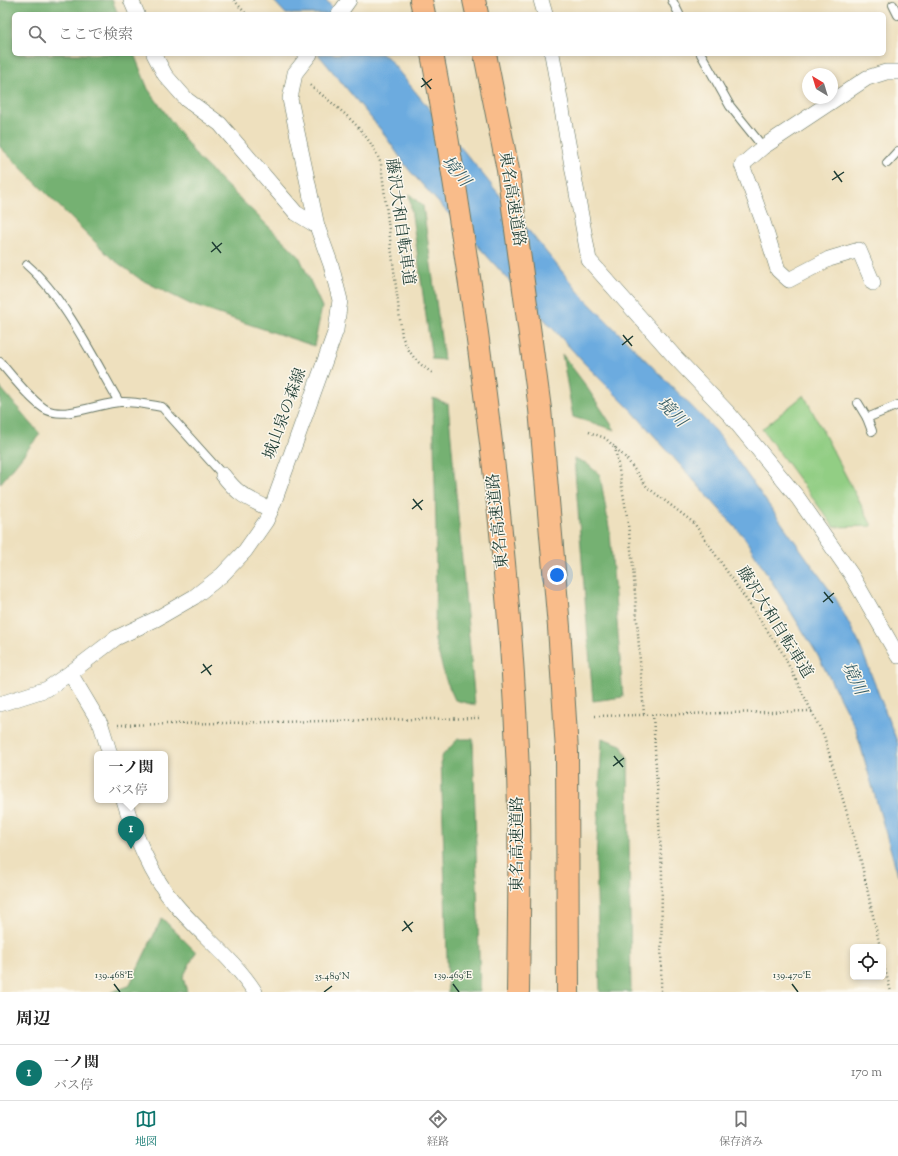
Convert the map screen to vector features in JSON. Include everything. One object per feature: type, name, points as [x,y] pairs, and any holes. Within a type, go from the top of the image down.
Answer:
[{"type":"highway","points":[[422,0],[424,12]]},
{"type":"highway","points":[[474,0],[477,12]]},
{"type":"highway","name":"東名高速道路","points":[[432,56],[442,102],[491,432],[510,628],[517,751],[518,992]]},
{"type":"highway","name":"東名高速道路","points":[[485,56],[508,170],[529,317],[540,417],[559,627],[567,750],[568,992]]},
{"type":"street","points":[[131,0],[136,12]]},
{"type":"street","points":[[340,12],[349,0]]},
{"type":"street","points":[[541,0],[544,12]]},
{"type":"street","points":[[155,56],[164,76],[187,100],[220,124],[296,213],[317,226]]},
{"type":"street","points":[[295,73],[308,56]]},
{"type":"street","points":[[552,56],[589,260],[675,357],[730,415],[798,498],[851,574],[898,656]]},
{"type":"street","points":[[873,283],[860,250],[829,259],[789,280],[778,270],[762,219],[742,165],[763,147],[867,78],[886,72],[898,72]]},
{"type":"street","name":"城山泉の森線","points":[[0,704],[47,689],[116,638],[156,619],[194,597],[222,575],[245,551],[266,521],[336,330],[340,300],[331,265],[317,226],[290,99],[295,73]]},
{"type":"street","points":[[223,475],[236,492],[271,510]]},
{"type":"street","points":[[70,673],[101,725],[109,751]]},
{"type":"street","points":[[125,803],[130,819],[154,873],[174,904],[232,961],[255,992]]},
{"type":"lane","points":[[672,0],[678,12]]},
{"type":"lane","points":[[893,5],[898,15]]},
{"type":"lane","points":[[702,56],[730,106],[763,147]]},
{"type":"lane","points":[[887,163],[898,151]]},
{"type":"lane","points":[[27,265],[48,287],[76,327],[119,402]]},
{"type":"lane","points":[[0,362],[32,397],[48,410],[67,412],[89,409],[119,402],[162,406],[223,475]]},
{"type":"lane","points":[[858,403],[872,431]]},
{"type":"lane","points":[[866,418],[898,405]]},
{"type":"path","points":[[234,0],[244,12]]},
{"type":"path","name":"藤沢大和自転車道","points":[[295,73],[349,117],[374,146],[381,164],[402,336],[409,353],[422,366],[433,373]]},
{"type":"path","name":"藤沢大和自転車道","points":[[589,432],[605,438],[626,458],[647,487],[694,523],[782,652],[824,736],[860,857],[879,944]]},
{"type":"path","points":[[614,447],[627,516],[633,566],[644,715]]},
{"type":"path","points":[[595,716],[812,711]]},
{"type":"path","points":[[653,714],[662,873],[661,992]]},
{"type":"path","points":[[101,725],[480,718]]},
{"type":"path","points":[[886,973],[891,992]]},
{"type":"green space","points":[[0,0],[112,0],[117,12],[12,12],[12,56],[135,56],[148,89],[198,158],[299,256],[322,307],[314,346],[192,305],[140,279],[110,257],[0,147]]},
{"type":"green space","points":[[409,194],[423,206],[444,360],[432,359]]},
{"type":"green space","points":[[562,354],[584,383],[615,430],[573,417]]},
{"type":"green space","points":[[0,387],[40,434],[0,484]]},
{"type":"green space","points":[[804,395],[872,526],[834,527],[762,429]]},
{"type":"green space","points":[[433,398],[448,404],[475,705],[455,700],[446,680],[435,641],[436,530]]},
{"type":"green space","points":[[574,458],[586,463],[600,475],[610,533],[623,697],[593,701]]},
{"type":"green space","points":[[602,738],[621,745],[628,759],[631,992],[600,992],[596,862]]},
{"type":"green space","points":[[458,739],[473,739],[480,992],[448,992],[441,757]]},
{"type":"green space","points":[[162,918],[196,952],[183,977],[187,992],[111,992],[129,986]]},
{"type":"water","points":[[273,0],[326,0],[336,12],[284,12]]},
{"type":"water","name":"境川","points":[[320,56],[387,57],[582,296],[716,431],[836,599],[859,643],[898,744],[898,875],[855,727],[816,652],[744,537],[633,412],[584,363],[409,170],[381,130]]},
{"type":"place","name":"一ノ関","points":[[131,849]]}]
